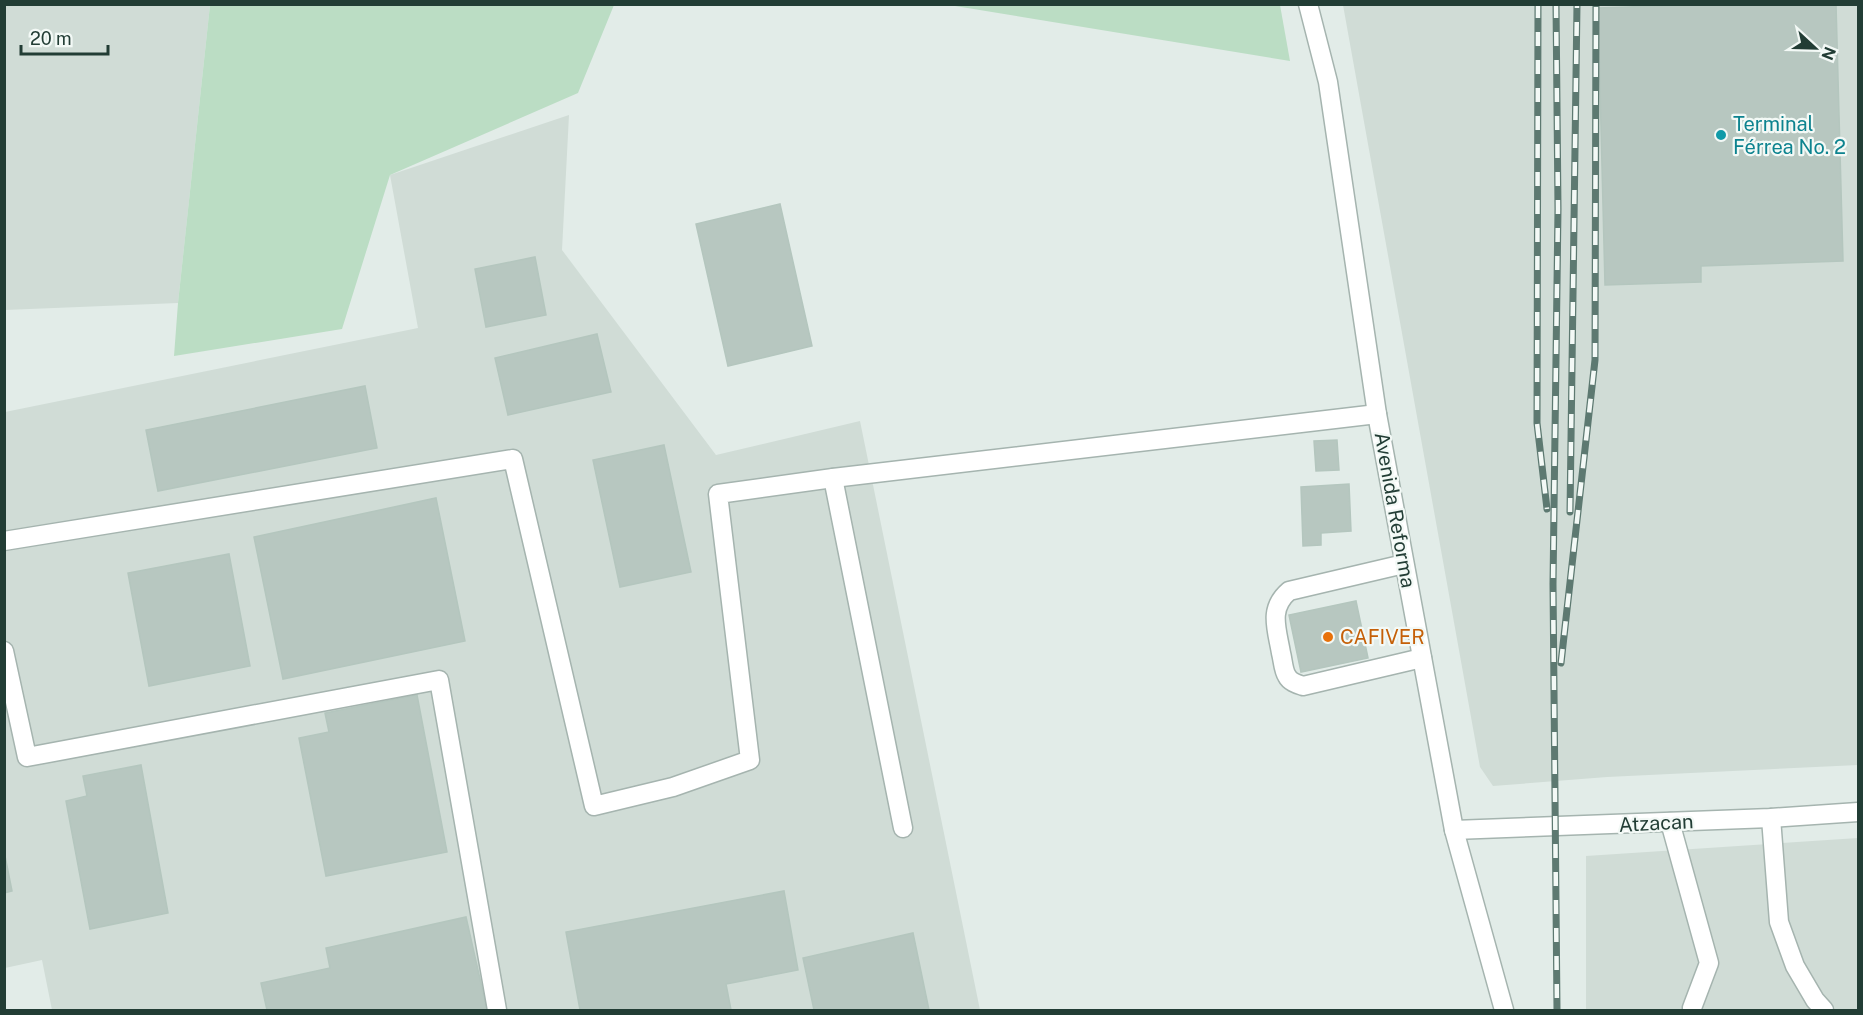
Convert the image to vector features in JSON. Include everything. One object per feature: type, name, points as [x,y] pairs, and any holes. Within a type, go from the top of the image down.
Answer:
[{"type":"street","name":"Avenida Reforma","points":[[1308,4],[1328,82],[1377,414],[1454,830],[1504,1011]]},
{"type":"street","points":[[4,541],[513,459],[594,806],[673,787],[750,760],[718,494],[833,478],[1377,414]]},
{"type":"street","points":[[833,478],[903,828]]},
{"type":"street","points":[[1404,564],[1289,591],[1282,597],[1275,613],[1279,642],[1286,675],[1296,684],[1303,686],[1422,658]]},
{"type":"street","points":[[4,651],[27,757],[439,680],[497,1010]]},
{"type":"street","name":"Atzacan","points":[[1454,830],[1771,818],[1858,812]]},
{"type":"street","points":[[1771,818],[1779,922],[1795,966],[1824,1011]]},
{"type":"street","points":[[1670,822],[1709,963],[1692,1008]]},
{"type":"shaded area","points":[[4,5],[210,5],[178,303],[5,310]]},
{"type":"shaded area","points":[[1343,5],[1858,5],[1858,765],[1607,777],[1493,786],[1480,767]]},
{"type":"shaded area","points":[[569,115],[562,250],[716,455],[860,421],[980,1010],[52,1010],[42,960],[5,968],[5,412],[418,328],[390,175]]},
{"type":"shaded area","points":[[1858,838],[1858,1010],[1586,1010],[1586,856]]},
{"type":"green space","points":[[210,4],[614,5],[578,93],[390,175],[342,329],[174,356]]},
{"type":"green space","points":[[949,5],[1280,5],[1290,61]]},
{"type":"building","name":"Terminal Férrea No. 2","points":[[1714,4],[1836,4],[1843,261],[1701,266],[1701,282],[1605,285],[1598,8]]},
{"type":"building","points":[[780,204],[812,346],[728,366],[696,224]]},
{"type":"building","points":[[535,257],[546,315],[486,327],[475,269]]},
{"type":"building","points":[[597,334],[611,392],[508,415],[495,358]]},
{"type":"building","points":[[365,386],[377,448],[158,491],[146,430]]},
{"type":"building","points":[[1337,440],[1339,470],[1316,471],[1314,441]]},
{"type":"building","points":[[664,445],[691,572],[620,587],[593,460]]},
{"type":"building","points":[[1349,484],[1351,531],[1321,533],[1321,545],[1303,546],[1301,487]]},
{"type":"building","points":[[436,498],[465,641],[283,679],[254,537]]},
{"type":"building","points":[[229,554],[250,666],[149,686],[128,573]]},
{"type":"building","name":"CAFIVER","points":[[1356,601],[1368,658],[1301,672],[1289,615]]},
{"type":"building","points":[[417,695],[447,852],[326,876],[299,738],[329,732],[325,713]]},
{"type":"building","points":[[141,765],[168,913],[90,929],[66,801],[87,796],[83,776]]},
{"type":"building","points":[[4,851],[12,891],[4,893]]},
{"type":"building","points":[[784,891],[798,970],[726,984],[731,1010],[580,1010],[566,932]]},
{"type":"building","points":[[466,917],[487,1010],[267,1010],[261,983],[330,968],[326,948]]},
{"type":"building","points":[[913,933],[929,1010],[814,1010],[803,958]]},
{"type":"railway","points":[[1538,4],[1537,423],[1547,509]]},
{"type":"railway","points":[[1556,4],[1558,209],[1553,584],[1557,1010]]},
{"type":"railway","points":[[1570,512],[1577,4]]},
{"type":"railway","points":[[1561,663],[1595,360],[1596,4]]},
{"type":"place","name":"Terminal Férrea No. 2","points":[[1721,135]]},
{"type":"place","name":"CAFIVER","points":[[1328,637]]}]
